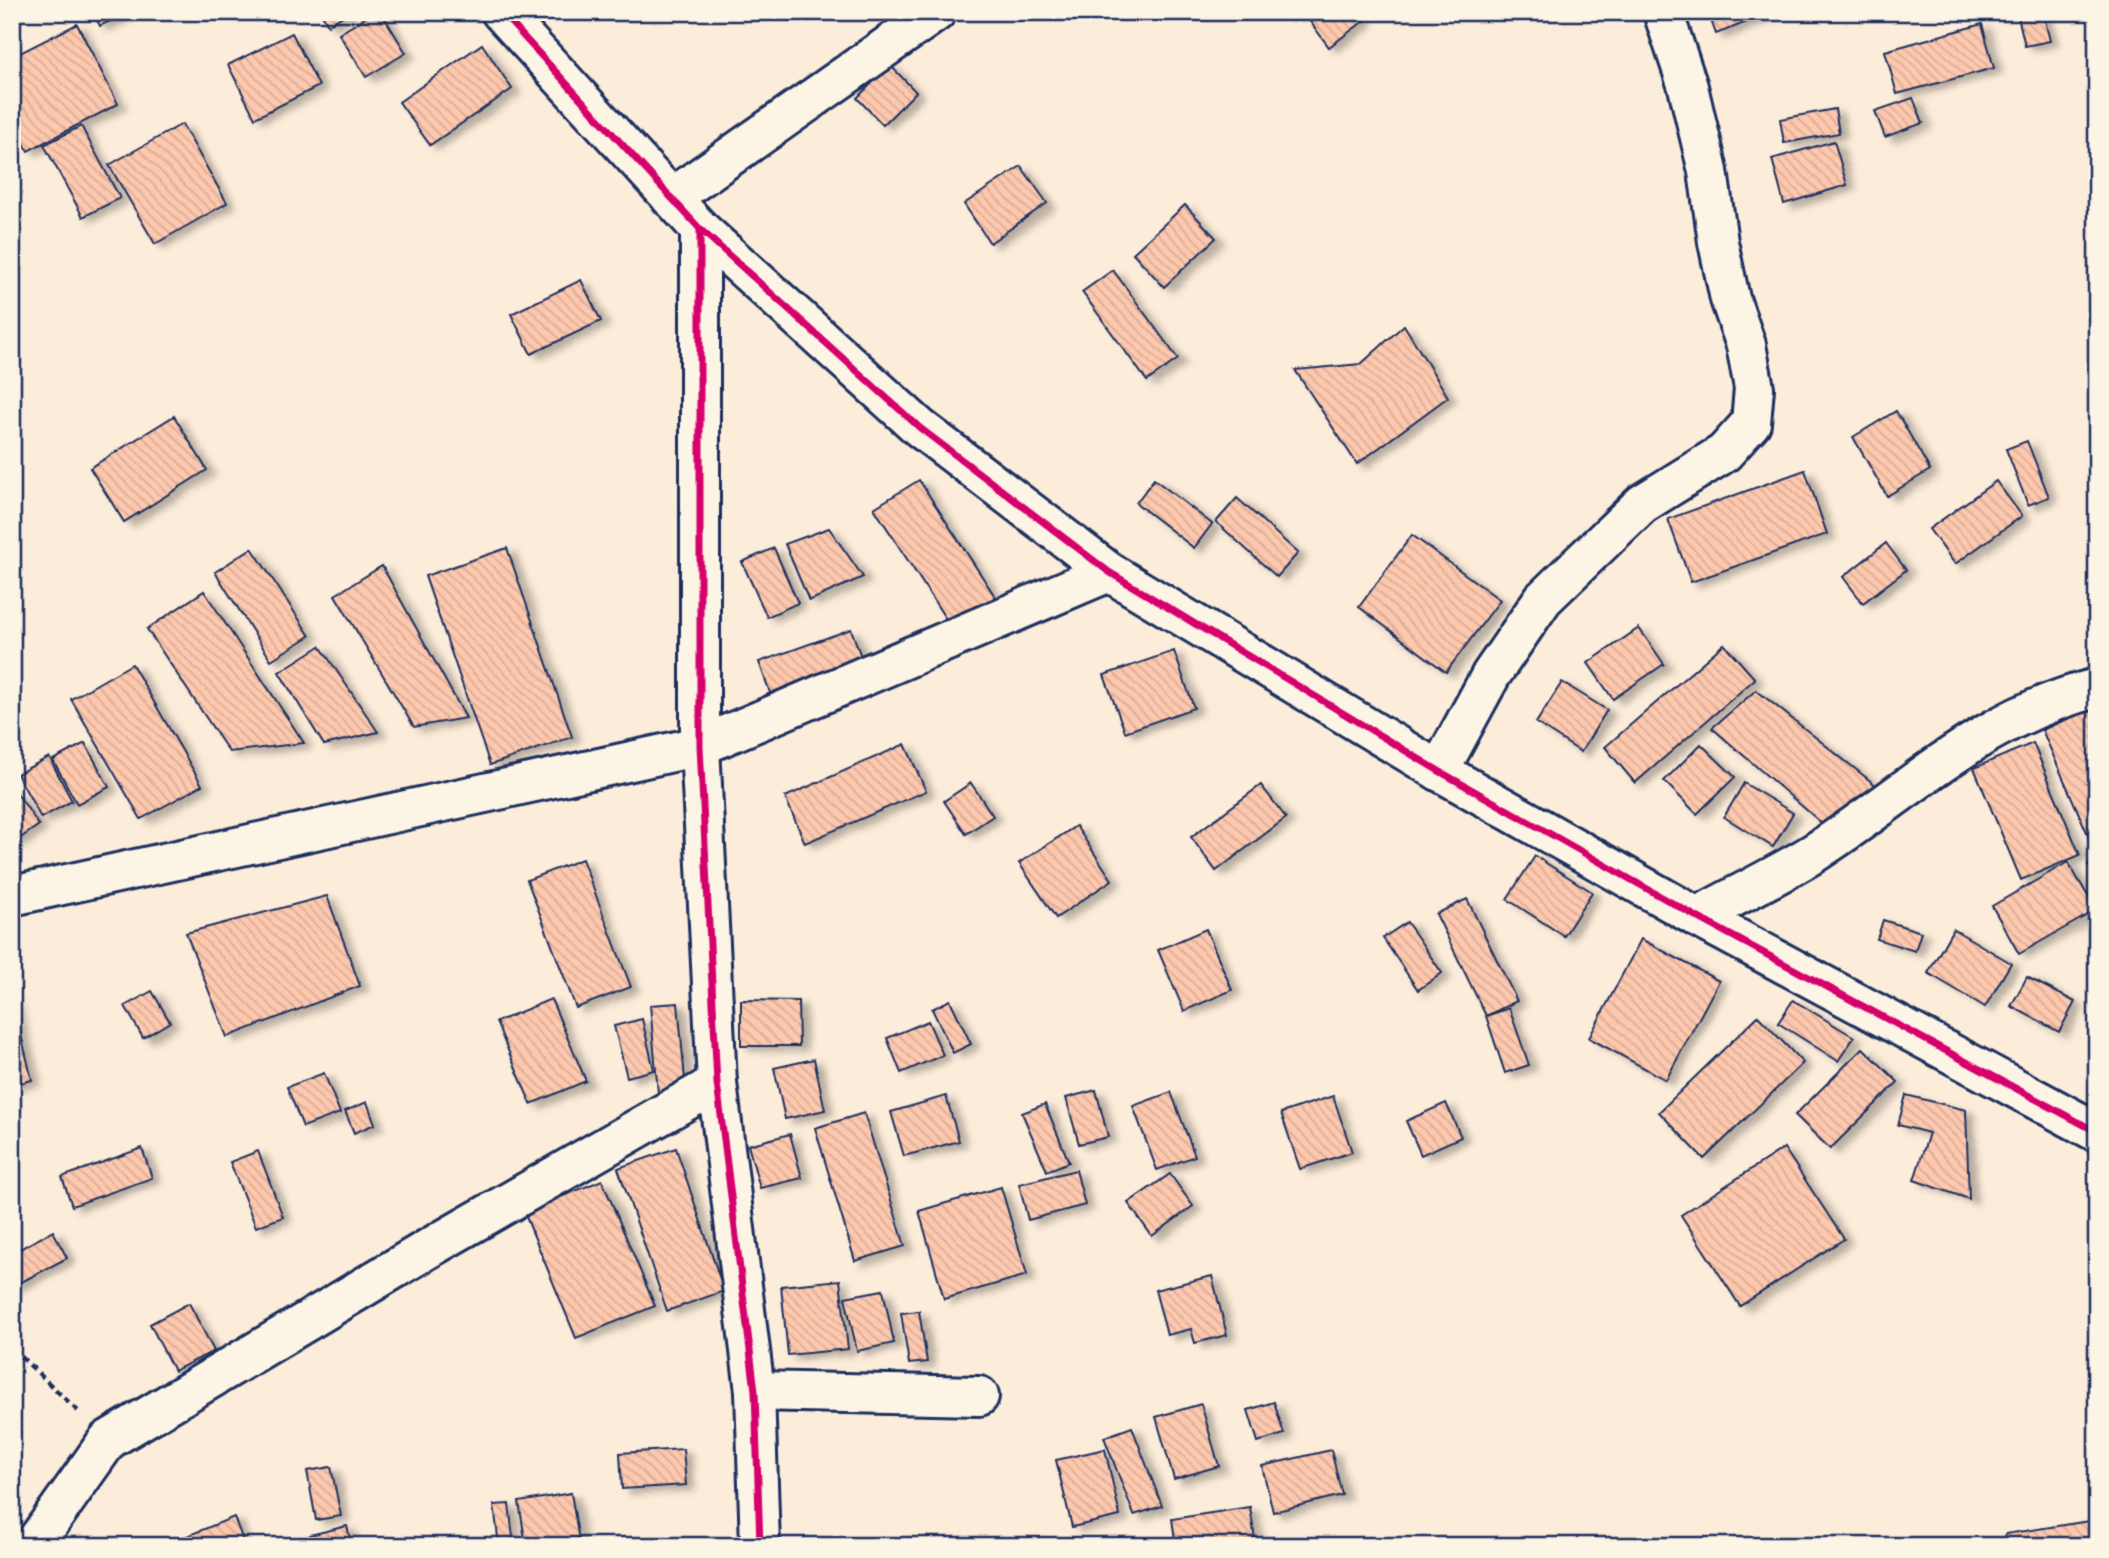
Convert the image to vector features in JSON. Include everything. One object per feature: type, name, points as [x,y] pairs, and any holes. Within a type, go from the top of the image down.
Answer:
[{"type":"street","points":[[501,12],[700,229],[920,428],[1109,572],[1439,771],[1698,916],[2097,1132]]},
{"type":"street","points":[[671,198],[936,12]]},
{"type":"street","points":[[1439,771],[1490,675],[1543,599],[1642,504],[1724,453],[1751,423],[1754,388],[1746,345],[1730,299],[1708,171],[1688,87],[1663,12]]},
{"type":"street","points":[[700,229],[700,746],[718,1083],[755,1391],[760,1546]]},
{"type":"street","points":[[12,896],[700,746],[1109,572]]},
{"type":"street","points":[[1698,916],[1814,853],[1995,726],[2058,697],[2097,688]]},
{"type":"street","points":[[33,1546],[108,1440],[431,1247],[718,1083]]},
{"type":"street","points":[[755,1391],[979,1396]]},
{"type":"path","points":[[12,1348],[108,1440]]},
{"type":"building","points":[[93,12],[128,12],[100,26]]},
{"type":"building","points":[[321,12],[349,12],[328,25]]},
{"type":"building","points":[[374,12],[381,12],[406,53],[366,77],[339,34]]},
{"type":"building","points":[[1303,12],[1358,12],[1364,21],[1329,47]]},
{"type":"building","points":[[1708,12],[1773,12],[1716,34]]},
{"type":"building","points":[[2017,12],[2043,12],[2050,41],[2025,46]]},
{"type":"building","points":[[77,24],[118,104],[28,151],[12,120],[12,57]]},
{"type":"building","points":[[1982,24],[1994,68],[1897,94],[1885,51]]},
{"type":"building","points":[[292,33],[319,86],[255,118],[228,65]]},
{"type":"building","points":[[482,44],[512,89],[430,145],[399,102]]},
{"type":"building","points":[[890,65],[916,92],[883,125],[857,98]]},
{"type":"building","points":[[1913,98],[1923,123],[1885,137],[1875,111]]},
{"type":"building","points":[[1835,109],[1839,133],[1784,143],[1780,119]]},
{"type":"building","points":[[182,124],[227,203],[155,244],[109,165]]},
{"type":"building","points":[[81,126],[120,198],[83,217],[44,145]]},
{"type":"building","points":[[1834,141],[1847,185],[1784,204],[1772,159]]},
{"type":"building","points":[[1021,166],[1047,203],[990,243],[964,204]]},
{"type":"building","points":[[1185,205],[1216,238],[1164,287],[1133,253]]},
{"type":"building","points":[[1113,270],[1178,359],[1147,381],[1082,292]]},
{"type":"building","points":[[581,280],[601,321],[531,354],[511,314]]},
{"type":"building","points":[[1404,325],[1448,397],[1357,464],[1295,370],[1361,364]]},
{"type":"building","points":[[1896,411],[1930,470],[1887,496],[1853,437]]},
{"type":"building","points":[[174,416],[207,470],[124,522],[90,468]]},
{"type":"building","points":[[2027,441],[2049,497],[2028,505],[2006,449]]},
{"type":"building","points":[[1805,470],[1827,534],[1691,582],[1668,519]]},
{"type":"building","points":[[1154,479],[1212,524],[1194,548],[1136,503]]},
{"type":"building","points":[[919,480],[998,601],[953,630],[874,508]]},
{"type":"building","points":[[1996,481],[2022,516],[1955,564],[1929,529]]},
{"type":"building","points":[[1237,498],[1298,553],[1277,577],[1216,522]]},
{"type":"building","points":[[829,528],[863,577],[809,601],[785,544]]},
{"type":"building","points":[[1412,535],[1500,600],[1446,672],[1359,607]]},
{"type":"building","points":[[1886,543],[1906,570],[1863,603],[1843,577]]},
{"type":"building","points":[[252,548],[310,636],[271,660],[215,572]]},
{"type":"building","points":[[507,548],[572,737],[490,765],[425,576]]},
{"type":"building","points":[[774,548],[798,603],[767,617],[742,562]]},
{"type":"building","points":[[382,566],[466,718],[414,727],[335,595]]},
{"type":"building","points":[[204,591],[304,743],[229,752],[147,629]]},
{"type":"building","points":[[1639,628],[1664,664],[1613,699],[1588,663]]},
{"type":"building","points":[[851,629],[865,668],[773,701],[759,662]]},
{"type":"building","points":[[1724,644],[1755,679],[1635,783],[1605,747]]},
{"type":"building","points":[[320,646],[378,732],[324,745],[279,672]]},
{"type":"building","points":[[1174,651],[1194,708],[1125,732],[1104,675]]},
{"type":"building","points":[[132,664],[202,785],[141,819],[71,699]]},
{"type":"building","points":[[1562,682],[1607,710],[1581,752],[1536,723]]},
{"type":"building","points":[[1756,690],[1878,787],[1826,827],[1712,728]]},
{"type":"building","points":[[2092,708],[2097,719],[2097,833],[2089,837],[2042,730]]},
{"type":"building","points":[[85,743],[109,787],[77,804],[53,760]]},
{"type":"building","points":[[2033,743],[2080,855],[2021,880],[1974,768]]},
{"type":"building","points":[[905,744],[926,791],[805,843],[785,797]]},
{"type":"building","points":[[1701,744],[1735,777],[1697,814],[1664,781]]},
{"type":"building","points":[[49,757],[72,801],[41,818],[17,774]]},
{"type":"building","points":[[971,783],[993,816],[966,834],[944,801]]},
{"type":"building","points":[[1744,783],[1793,813],[1773,847],[1724,817]]},
{"type":"building","points":[[1261,785],[1286,818],[1216,871],[1191,837]]},
{"type":"building","points":[[16,792],[39,825],[12,844],[12,794]]},
{"type":"building","points":[[1076,826],[1112,880],[1056,918],[1019,863]]},
{"type":"building","points":[[1535,856],[1592,892],[1564,936],[1507,899]]},
{"type":"building","points":[[582,859],[631,987],[576,1008],[527,880]]},
{"type":"building","points":[[2097,859],[2097,878],[2088,865]]},
{"type":"building","points":[[2068,862],[2096,910],[2019,954],[1992,906]]},
{"type":"building","points":[[327,896],[360,986],[227,1037],[186,933]]},
{"type":"building","points":[[1467,899],[1517,1001],[1486,1016],[1436,914]]},
{"type":"building","points":[[1883,920],[1921,932],[1915,951],[1877,939]]},
{"type":"building","points":[[1407,922],[1442,973],[1418,990],[1383,938]]},
{"type":"building","points":[[1206,929],[1232,990],[1184,1011],[1158,950]]},
{"type":"building","points":[[1953,929],[2011,963],[1985,1007],[1928,973]]},
{"type":"building","points":[[1641,939],[1719,981],[1666,1080],[1589,1038]]},
{"type":"building","points":[[2027,977],[2075,1002],[2059,1032],[2011,1006]]},
{"type":"building","points":[[152,991],[170,1022],[143,1038],[125,1006]]},
{"type":"building","points":[[12,997],[32,1080],[12,1085]]},
{"type":"building","points":[[551,999],[586,1081],[531,1104],[496,1022]]},
{"type":"building","points":[[741,1000],[798,1001],[799,1046],[741,1046]]},
{"type":"building","points":[[950,1000],[971,1044],[953,1053],[932,1009]]},
{"type":"building","points":[[1793,1000],[1854,1037],[1838,1061],[1778,1023]]},
{"type":"building","points":[[678,1003],[686,1091],[658,1093],[650,1005]]},
{"type":"building","points":[[1509,1008],[1529,1065],[1505,1073],[1486,1016]]},
{"type":"building","points":[[1758,1016],[1803,1063],[1704,1159],[1659,1112]]},
{"type":"building","points":[[642,1019],[654,1070],[627,1077],[614,1026]]},
{"type":"building","points":[[928,1021],[943,1055],[901,1073],[887,1038]]},
{"type":"building","points":[[1863,1048],[1898,1082],[1830,1149],[1795,1115]]},
{"type":"building","points":[[814,1059],[825,1110],[785,1119],[774,1068]]},
{"type":"building","points":[[324,1073],[340,1113],[303,1127],[287,1087]]},
{"type":"building","points":[[1096,1090],[1108,1137],[1079,1144],[1066,1098]]},
{"type":"building","points":[[1171,1092],[1195,1156],[1157,1170],[1133,1106]]},
{"type":"building","points":[[1906,1095],[1966,1110],[1969,1199],[1914,1180],[1929,1133],[1898,1125]]},
{"type":"building","points":[[946,1096],[959,1141],[904,1156],[891,1112]]},
{"type":"building","points":[[1333,1096],[1352,1152],[1300,1169],[1281,1113]]},
{"type":"building","points":[[367,1102],[375,1124],[354,1133],[345,1111]]},
{"type":"building","points":[[1446,1103],[1461,1137],[1421,1155],[1406,1121]]},
{"type":"building","points":[[1045,1104],[1069,1162],[1047,1171],[1022,1113]]},
{"type":"building","points":[[864,1113],[905,1246],[855,1261],[815,1128]]},
{"type":"building","points":[[790,1134],[802,1178],[760,1188],[748,1145]]},
{"type":"building","points":[[142,1148],[152,1178],[72,1206],[62,1177]]},
{"type":"building","points":[[676,1148],[724,1291],[667,1311],[618,1168]]},
{"type":"building","points":[[1784,1148],[1844,1239],[1740,1306],[1681,1215]]},
{"type":"building","points":[[258,1151],[283,1217],[256,1227],[230,1162]]},
{"type":"building","points":[[1076,1170],[1085,1205],[1028,1220],[1019,1184]]},
{"type":"building","points":[[1170,1174],[1193,1206],[1152,1236],[1128,1203]]},
{"type":"building","points":[[602,1180],[655,1306],[576,1338],[524,1212]]},
{"type":"building","points":[[1001,1187],[1027,1275],[944,1299],[919,1211]]},
{"type":"building","points":[[53,1231],[67,1258],[12,1287],[12,1253]]},
{"type":"building","points":[[1212,1276],[1227,1335],[1195,1343],[1191,1329],[1167,1335],[1155,1290]]},
{"type":"building","points":[[840,1280],[848,1349],[788,1355],[781,1286]]},
{"type":"building","points":[[883,1290],[894,1343],[857,1351],[845,1297]]},
{"type":"building","points":[[189,1303],[214,1351],[174,1371],[150,1324]]},
{"type":"building","points":[[919,1311],[927,1362],[909,1364],[901,1313]]},
{"type":"building","points":[[1274,1402],[1284,1434],[1258,1442],[1248,1410]]},
{"type":"building","points":[[1201,1404],[1219,1466],[1174,1479],[1156,1417]]},
{"type":"building","points":[[1132,1427],[1162,1506],[1134,1515],[1104,1437]]},
{"type":"building","points":[[683,1449],[686,1485],[622,1489],[620,1453]]},
{"type":"building","points":[[1105,1449],[1120,1516],[1072,1527],[1056,1460]]},
{"type":"building","points":[[1331,1450],[1342,1495],[1273,1512],[1262,1466]]},
{"type":"building","points":[[331,1467],[341,1516],[316,1520],[307,1471]]},
{"type":"building","points":[[571,1493],[580,1546],[526,1546],[519,1502]]},
{"type":"building","points":[[509,1504],[514,1546],[499,1546],[494,1505]]},
{"type":"building","points":[[1250,1507],[1256,1546],[1176,1546],[1172,1519]]},
{"type":"building","points":[[234,1517],[245,1546],[180,1546],[177,1540]]},
{"type":"building","points":[[2096,1520],[2097,1546],[2007,1546],[2005,1534]]},
{"type":"building","points":[[347,1526],[352,1546],[312,1546],[310,1535]]},
{"type":"cycle path","points":[[501,12],[700,229],[920,428],[1109,572],[1439,771],[1697,917],[2097,1132]]},
{"type":"cycle path","points":[[700,229],[700,746],[717,1083],[755,1391],[760,1546]]}]
